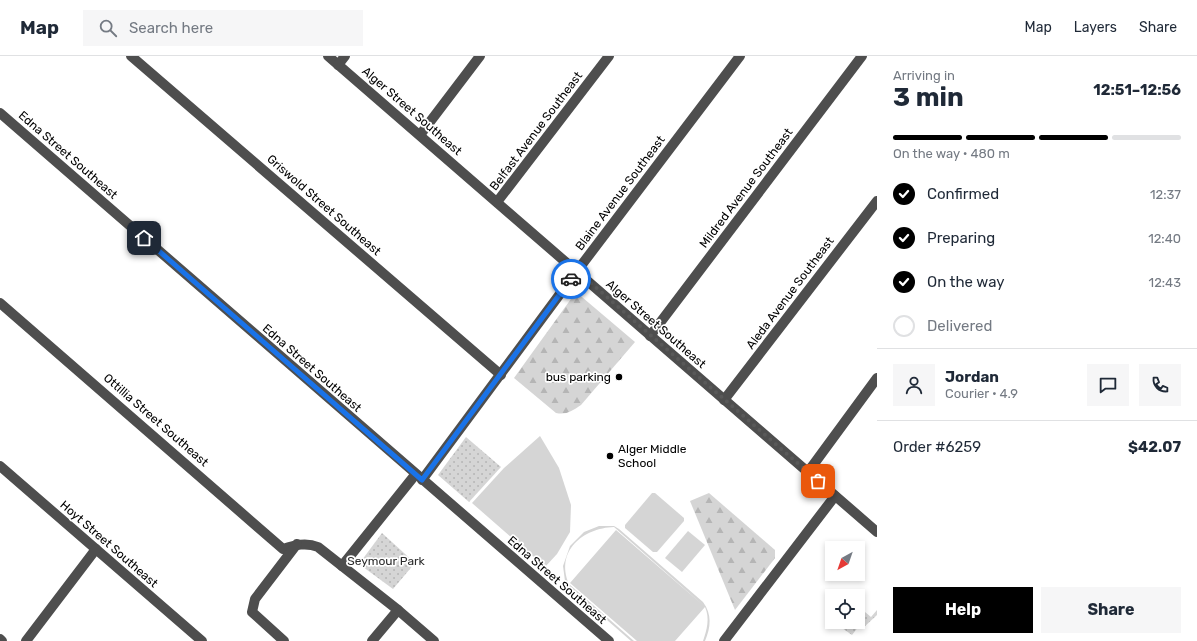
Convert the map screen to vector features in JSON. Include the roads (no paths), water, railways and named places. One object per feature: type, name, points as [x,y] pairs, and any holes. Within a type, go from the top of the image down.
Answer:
[{"type":"street","name":"Griswold Street Southeast","points":[[131,56],[501,374]]},
{"type":"street","name":"Alger Street Southeast","points":[[328,56],[877,532]]},
{"type":"street","points":[[338,65],[345,56]]},
{"type":"street","points":[[420,135],[480,56]]},
{"type":"street","name":"Belfast Avenue Southeast","points":[[497,202],[609,56]]},
{"type":"street","name":"Blaine Avenue Southeast","points":[[342,566],[419,478],[501,374],[740,56]]},
{"type":"street","name":"Mildred Avenue Southeast","points":[[650,336],[862,56]]},
{"type":"street","name":"Edna Street Southeast","points":[[0,113],[419,478],[609,641]]},
{"type":"street","name":"Aleda Avenue Southeast","points":[[724,400],[877,201]]},
{"type":"street","name":"Ottillia Street Southeast","points":[[0,303],[283,549],[297,544]]},
{"type":"street","points":[[808,472],[877,378]]},
{"type":"street","name":"Hoyt Street Southeast","points":[[0,466],[202,641]]},
{"type":"street","points":[[724,641],[835,496]]},
{"type":"street","points":[[284,641],[252,612],[255,599],[297,544],[311,544],[318,547],[398,610],[434,641]]},
{"type":"street","points":[[26,641],[96,549]]},
{"type":"street","points":[[372,641],[398,610]]},
{"type":"place","name":"bus parking","points":[[619,377]]},
{"type":"place","name":"Alger Middle School","points":[[610,456]]},
{"type":"park label","name":"Seymour Park","points":[[386,561]]}]
